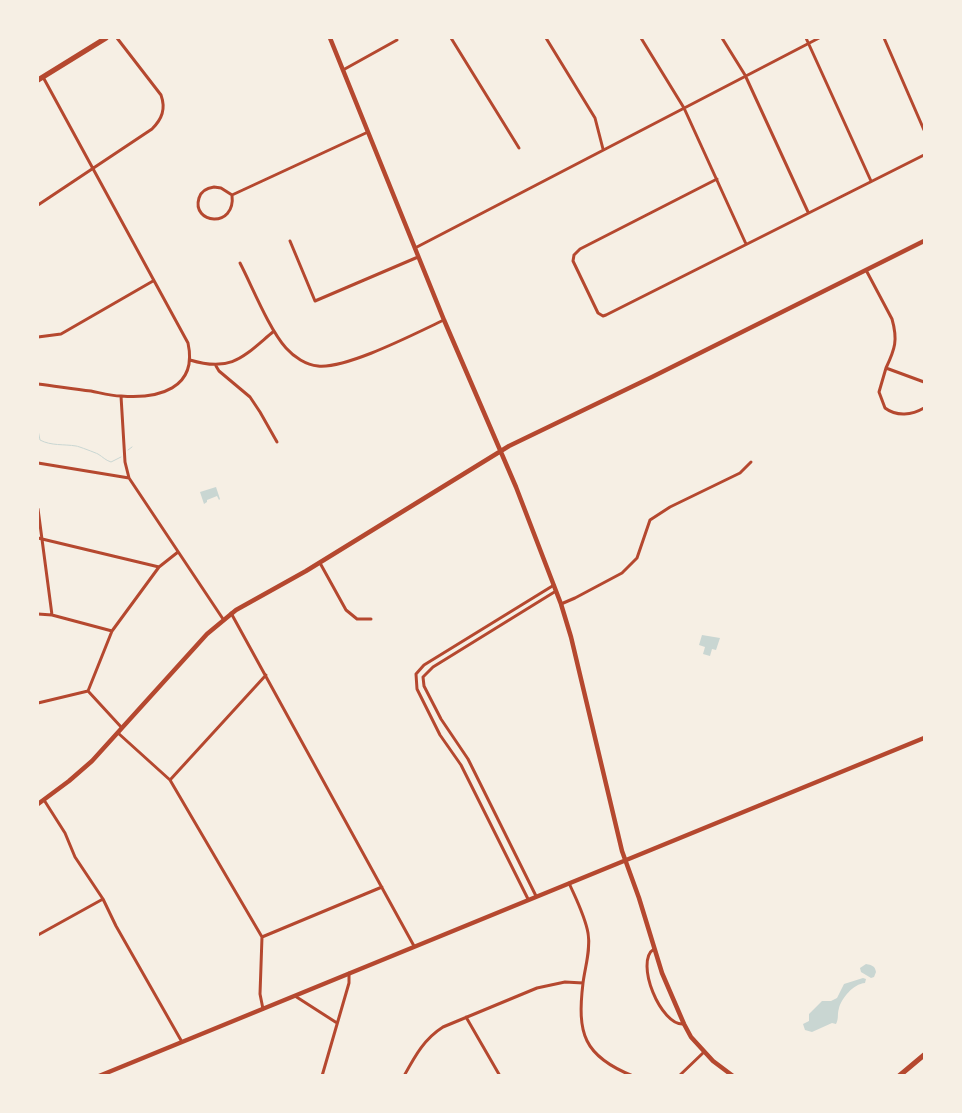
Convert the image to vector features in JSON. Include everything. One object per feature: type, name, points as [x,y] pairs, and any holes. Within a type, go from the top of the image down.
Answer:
[{"type":"main road","points":[[40,78],[106,38]]},
{"type":"main road","points":[[330,38],[444,320],[501,451],[561,604],[571,637],[625,861],[665,981],[692,1038],[704,1052],[733,1076]]},
{"type":"main road","points":[[38,804],[83,769],[118,733],[206,634],[231,613],[320,562],[501,451],[924,241]]},
{"type":"main road","points":[[99,1076],[924,738]]},
{"type":"main road","points":[[899,1076],[924,1055]]},
{"type":"street","points":[[38,205],[152,129],[163,112],[163,101],[158,90],[117,38]]},
{"type":"street","points":[[451,38],[519,148]]},
{"type":"street","points":[[546,38],[595,118],[603,149]]},
{"type":"street","points":[[642,38],[684,108],[746,244]]},
{"type":"street","points":[[722,38],[745,75],[808,212]]},
{"type":"street","points":[[806,38],[871,182]]},
{"type":"street","points":[[415,248],[819,38]]},
{"type":"street","points":[[884,38],[924,130]]},
{"type":"street","points":[[343,70],[397,40]]},
{"type":"street","points":[[38,384],[121,396],[148,395],[167,391],[174,387],[184,377],[190,360],[188,343],[40,78]]},
{"type":"street","points":[[232,195],[368,132]]},
{"type":"street","points":[[717,179],[580,249],[574,255],[573,261],[598,313],[603,316],[924,155]]},
{"type":"street","points":[[214,186],[232,195],[230,209],[222,218],[209,219],[200,210],[199,197],[208,188],[214,186]]},
{"type":"street","points":[[290,241],[315,301],[419,256]]},
{"type":"street","points":[[240,263],[284,346],[301,360],[320,366],[345,363],[444,320]]},
{"type":"street","points":[[866,270],[894,326],[895,346],[879,392],[885,408],[894,413],[906,414],[924,408]]},
{"type":"street","points":[[38,337],[61,334],[153,281]]},
{"type":"street","points":[[190,360],[216,366],[233,362],[241,358],[274,330]]},
{"type":"street","points":[[216,366],[219,372],[250,397],[277,442]]},
{"type":"street","points":[[886,368],[924,382]]},
{"type":"street","points":[[121,396],[125,462],[129,478],[223,619]]},
{"type":"street","points":[[561,604],[622,573],[637,558],[650,520],[670,506],[740,473],[751,462]]},
{"type":"street","points":[[38,463],[129,478]]},
{"type":"street","points":[[38,509],[52,615]]},
{"type":"street","points":[[38,538],[159,567]]},
{"type":"street","points":[[88,691],[112,631],[159,567],[178,552]]},
{"type":"street","points":[[320,562],[346,610],[357,619],[371,619]]},
{"type":"street","points":[[528,899],[457,757],[431,720],[417,689],[415,678],[424,665],[554,585]]},
{"type":"street","points":[[536,896],[465,753],[441,719],[422,679],[424,674],[433,667],[556,591]]},
{"type":"street","points":[[231,613],[414,946]]},
{"type":"street","points":[[38,614],[52,615],[112,631]]},
{"type":"street","points":[[480,630],[483,636]]},
{"type":"street","points":[[170,780],[266,675]]},
{"type":"street","points":[[415,678],[422,679]]},
{"type":"street","points":[[88,691],[122,728]]},
{"type":"street","points":[[38,703],[88,691]]},
{"type":"street","points":[[118,733],[170,780],[262,937],[260,994],[263,1009]]},
{"type":"street","points":[[457,757],[465,753]]},
{"type":"street","points":[[471,785],[479,780]]},
{"type":"street","points":[[44,800],[65,833],[75,857],[103,899],[116,926],[183,1042]]},
{"type":"street","points":[[568,883],[589,934],[583,983],[582,1022],[585,1036],[590,1047],[598,1057],[633,1076]]},
{"type":"street","points":[[262,937],[382,887]]},
{"type":"street","points":[[38,935],[103,899]]},
{"type":"street","points":[[654,949],[648,954],[646,967],[652,988],[661,1009],[668,1018],[675,1024],[684,1024]]},
{"type":"street","points":[[322,1076],[349,984],[349,974]]},
{"type":"street","points":[[404,1076],[421,1046],[434,1032],[443,1027],[537,988],[564,982],[583,983]]},
{"type":"street","points":[[295,996],[338,1023]]},
{"type":"street","points":[[466,1017],[500,1076]]},
{"type":"street","points":[[679,1076],[704,1052]]},
{"type":"shaded area","points":[[216,487],[220,499],[217,496],[207,500],[204,504],[200,492]]},
{"type":"shaded area","points":[[702,635],[720,638],[716,650],[712,649],[710,656],[703,654],[705,647],[699,645]]},
{"type":"shaded area","points":[[866,964],[872,965],[875,968],[874,977],[871,978],[861,972],[860,968]]},
{"type":"shaded area","points":[[863,978],[866,979],[865,983],[852,989],[843,1000],[839,1008],[836,1024],[832,1023],[812,1032],[805,1030],[803,1024],[809,1021],[809,1014],[822,1001],[831,1001],[837,998],[844,984]]},
{"type":"waterway","points":[[38,430],[40,440],[44,442],[77,446],[98,454],[111,462],[121,457]]},
{"type":"waterway","points":[[128,450],[132,447]]}]
